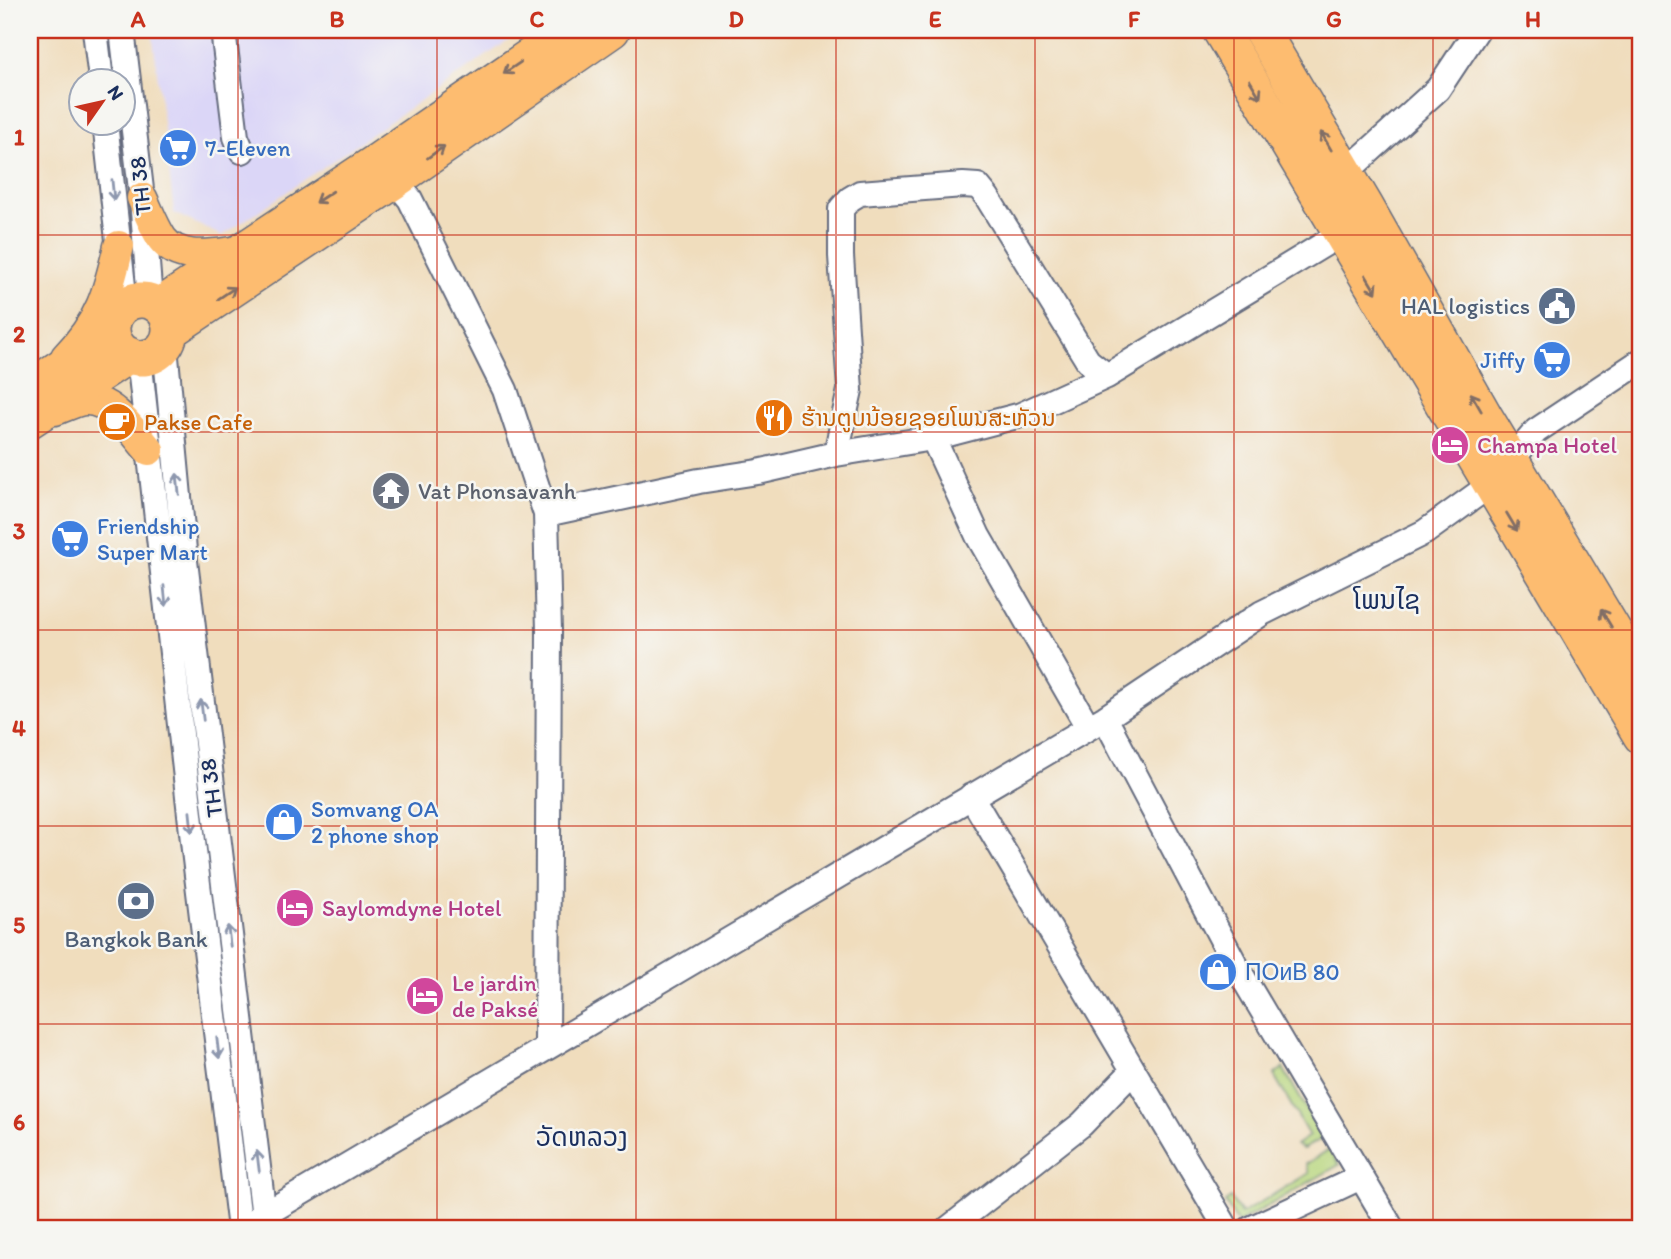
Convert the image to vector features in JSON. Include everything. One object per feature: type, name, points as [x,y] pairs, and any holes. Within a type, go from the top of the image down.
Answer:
[{"type":"highway","points":[[144,329],[242,251],[386,171],[568,30]]},
{"type":"highway","points":[[35,401],[386,171],[612,30]]},
{"type":"highway","points":[[1220,30],[1490,485],[1636,716]]},
{"type":"highway","points":[[1261,30],[1366,207],[1457,369],[1641,676]]},
{"type":"main road","points":[[142,198],[162,239],[175,250],[192,255],[242,251]]},
{"type":"main road","points":[[35,401],[82,341],[96,316],[107,295],[119,246]]},
{"type":"main road","points":[[35,401],[85,400],[102,404],[116,413],[149,450]]},
{"type":"street","points":[[95,30],[99,66]]},
{"type":"street","name":"TH 38","points":[[122,30],[142,198],[149,450],[173,563],[219,857],[265,1221]]},
{"type":"street","points":[[223,30],[236,137],[242,152]]},
{"type":"street","points":[[1315,190],[1345,173],[1438,89],[1477,30]]},
{"type":"street","name":"TH 38","points":[[107,136],[119,246],[144,329],[173,563],[240,1229]]},
{"type":"street","points":[[386,171],[410,199],[505,390],[546,514],[549,631],[547,1046]]},
{"type":"street","points":[[836,454],[850,390],[841,256],[841,209],[860,193],[963,184],[978,186],[988,197],[1088,361],[1107,376]]},
{"type":"street","points":[[546,514],[836,454],[933,438],[1021,415],[1107,376],[1341,234],[1366,207]]},
{"type":"street","points":[[240,1229],[265,1221],[547,1046],[1096,723],[1262,613],[1425,532],[1490,485],[1511,457],[1536,431],[1641,361]]},
{"type":"street","points":[[933,438],[978,536],[1096,723],[1392,1229]]},
{"type":"street","points":[[971,796],[1227,1229]]},
{"type":"street","points":[[948,1229],[1083,1124],[1133,1071]]},
{"type":"street","points":[[1250,1229],[1361,1177]]},
{"type":"shaded area","points":[[152,30],[524,30],[222,236],[174,213]]},
{"type":"green space","points":[[1283,1068],[1323,1138],[1303,1149],[1296,1145],[1309,1136],[1274,1075]]},
{"type":"green space","points":[[1330,1149],[1339,1165],[1238,1223],[1225,1202],[1231,1198],[1241,1214],[1309,1173],[1306,1164]]},
{"type":"place","name":"7-Eleven","points":[[178,148]]},
{"type":"place","name":"HAL logistics","points":[[1557,306]]},
{"type":"place","name":"Jiffy","points":[[1552,360]]},
{"type":"place","name":"ຮ້ານຕູບນ້ອຍຊອຍໂພນສະຫັວນ","points":[[774,418]]},
{"type":"place","name":"Pakse Cafe","points":[[117,422]]},
{"type":"place","name":"Champa Hotel","points":[[1450,445]]},
{"type":"place","name":"Vat Phonsavanh","points":[[391,491]]},
{"type":"place","name":"Friendship Super Mart","points":[[70,539]]},
{"type":"place","name":"Somvang OA 2 phone shop","points":[[284,822]]},
{"type":"place","name":"Bangkok Bank","points":[[136,901]]},
{"type":"place","name":"Saylomdyne Hotel","points":[[295,908]]},
{"type":"place","name":"ПОиВ 80","points":[[1218,972]]},
{"type":"place","name":"Le jardin de Paksé","points":[[425,996]]},
{"type":"district","name":"ໂພນໄຊ","points":[[1387,600]]},
{"type":"district","name":"ວັດຫລວງ","points":[[582,1137]]}]
